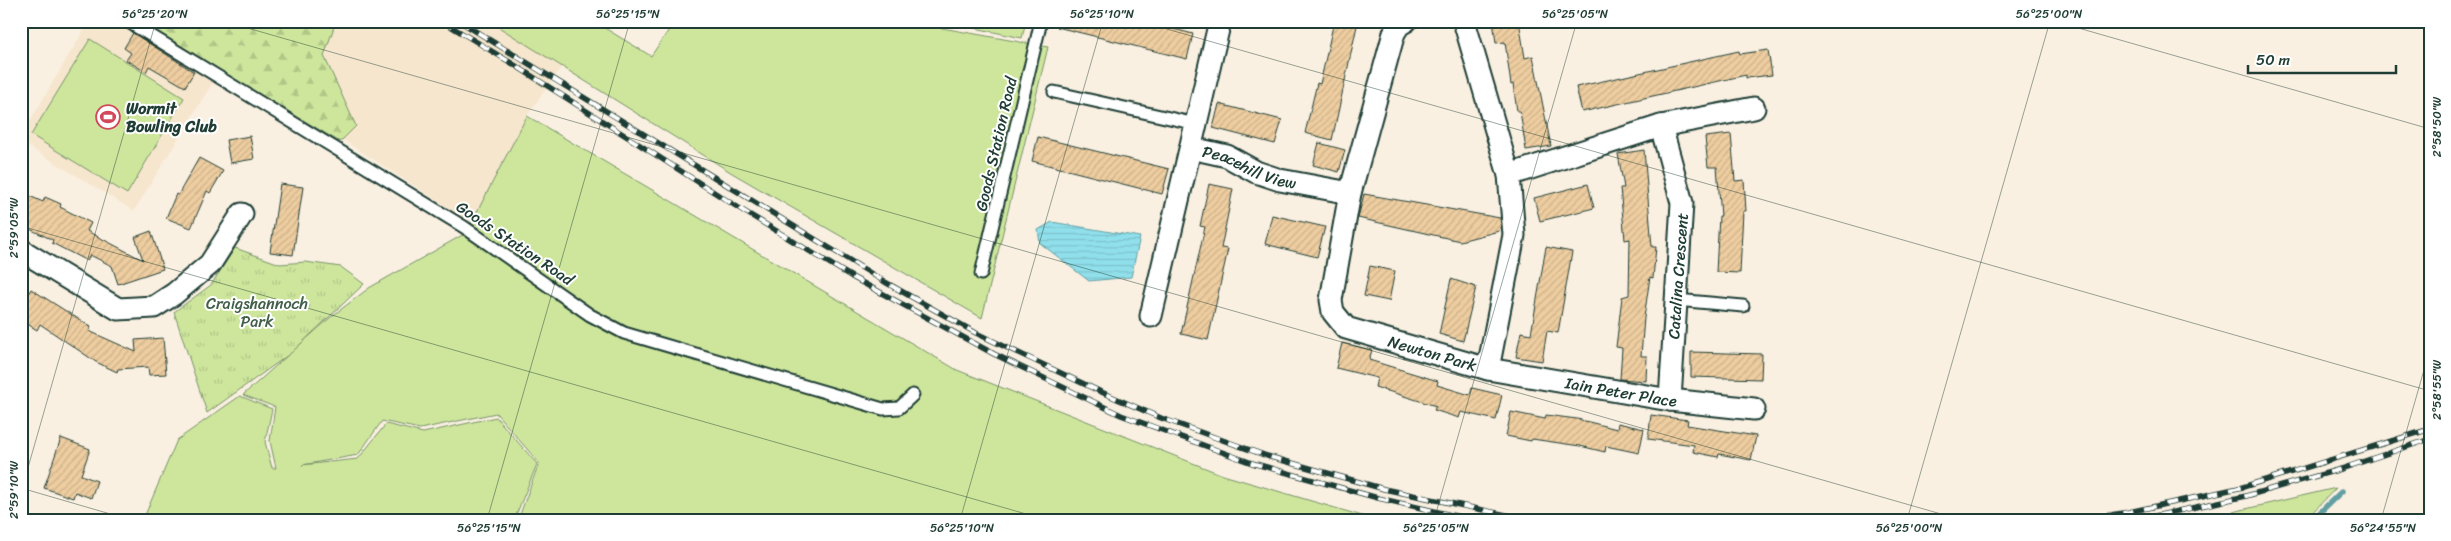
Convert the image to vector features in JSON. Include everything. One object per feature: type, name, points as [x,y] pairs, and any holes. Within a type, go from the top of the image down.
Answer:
[{"type":"street","name":"Newton Park","points":[[1406,21],[1399,25],[1394,33],[1350,193],[1331,300],[1333,312],[1346,328],[1488,369],[1514,235],[1509,175],[1464,21]]},
{"type":"street","name":"Peacehill View","points":[[1216,22],[1190,148],[1227,156],[1256,172],[1280,180],[1350,193]]},
{"type":"street","points":[[1509,175],[1661,126],[1754,108]]},
{"type":"street","name":"Catalina Crescent","points":[[1661,126],[1682,203],[1670,400]]},
{"type":"street","points":[[1151,316],[1190,148]]},
{"type":"street","points":[[21,250],[118,308],[154,307],[210,264],[242,214]]},
{"type":"street","name":"Iain Peter Place","points":[[1488,369],[1670,400],[1754,409]]},
{"type":"lane","name":"Goods Station Road","points":[[127,21],[464,227],[590,315],[624,333],[883,409],[899,408],[913,395]]},
{"type":"lane","name":"Goods Station Road","points":[[982,274],[1041,21]]},
{"type":"lane","points":[[1054,92],[1196,124]]},
{"type":"lane","points":[[1676,300],[1743,306]]},
{"type":"shaded area","points":[[89,21],[119,21],[215,79],[134,211],[21,142],[21,136]]},
{"type":"shaded area","points":[[215,21],[489,21],[562,66],[527,116],[472,223],[332,133]]},
{"type":"green space","points":[[136,21],[336,21],[324,56],[356,126],[340,142]]},
{"type":"green space","points":[[489,21],[593,21],[651,56],[675,21],[903,21],[1048,47],[982,318],[732,173]]},
{"type":"green space","points":[[942,21],[1026,21],[1022,38]]},
{"type":"green space","name":"Wormit Bowling Club","points":[[90,39],[184,98],[127,194],[31,135]]},
{"type":"green space","points":[[527,116],[957,370],[1223,475],[1376,520],[518,520],[539,463],[496,413],[420,429],[382,421],[358,455],[302,465],[358,459],[386,424],[423,433],[496,417],[537,464],[514,520],[143,520],[177,440],[240,396],[272,409],[265,442],[272,468],[276,468],[270,441],[275,407],[243,395],[331,317],[369,288],[466,233]]},
{"type":"green space","name":"Craigshannoch Park","points":[[235,248],[280,264],[305,262],[341,267],[364,284],[291,353],[207,413],[174,312],[211,285]]},
{"type":"green space","points":[[2336,488],[2305,520],[2198,520]]},
{"type":"water","points":[[1052,222],[1140,237],[1131,277],[1089,281],[1040,243],[1038,230]]},
{"type":"building","points":[[1058,21],[1144,21],[1193,34],[1187,59],[1057,27]]},
{"type":"building","points":[[1334,21],[1358,21],[1332,140],[1305,133],[1317,83],[1320,84]]},
{"type":"building","points":[[1493,21],[1519,21],[1525,58],[1533,56],[1551,146],[1526,150],[1520,111],[1517,111],[1513,84],[1511,85],[1505,42],[1496,43]]},
{"type":"building","points":[[133,33],[194,72],[185,87],[149,66],[146,72],[126,60],[131,53],[124,48]]},
{"type":"building","points":[[1768,50],[1772,75],[1746,78],[1746,75],[1582,112],[1576,87],[1739,51],[1740,54]]},
{"type":"building","points":[[1219,104],[1282,120],[1275,144],[1213,128]]},
{"type":"building","points":[[1731,134],[1735,181],[1744,180],[1746,211],[1743,211],[1740,273],[1716,272],[1719,216],[1721,216],[1717,167],[1708,167],[1705,137]]},
{"type":"building","points":[[250,136],[254,159],[230,163],[226,140]]},
{"type":"building","points":[[1038,137],[1169,169],[1162,194],[1032,161]]},
{"type":"building","points":[[1319,143],[1345,150],[1339,172],[1313,165]]},
{"type":"building","points":[[1644,150],[1652,247],[1656,247],[1653,278],[1650,277],[1644,318],[1641,356],[1647,356],[1646,381],[1620,379],[1622,348],[1616,347],[1622,297],[1629,295],[1630,239],[1625,240],[1620,188],[1624,188],[1618,154]]},
{"type":"building","points":[[199,158],[223,171],[210,193],[207,191],[191,228],[166,218],[176,194],[178,195]]},
{"type":"building","points":[[280,184],[303,187],[293,255],[270,252]]},
{"type":"building","points":[[1209,184],[1233,189],[1221,248],[1228,249],[1208,340],[1181,334],[1205,227],[1200,226]]},
{"type":"building","points":[[1588,184],[1594,208],[1540,221],[1534,198]]},
{"type":"building","points":[[25,194],[43,202],[45,197],[61,204],[60,207],[91,223],[87,231],[143,260],[135,237],[151,231],[163,269],[118,284],[112,266],[90,255],[87,261],[52,243],[53,240],[21,225],[21,202]]},
{"type":"building","points":[[1364,194],[1500,218],[1501,225],[1499,231],[1460,241],[1358,218]]},
{"type":"building","points":[[1272,215],[1325,227],[1317,257],[1265,244]]},
{"type":"building","points":[[1546,247],[1572,252],[1558,333],[1547,331],[1542,361],[1516,357],[1521,332],[1531,334]]},
{"type":"building","points":[[1370,266],[1395,271],[1389,301],[1364,296]]},
{"type":"building","points":[[1451,279],[1476,287],[1463,341],[1439,334]]},
{"type":"building","points":[[31,289],[91,327],[89,331],[136,352],[135,340],[163,338],[166,374],[149,375],[148,367],[118,369],[117,372],[96,362],[40,324],[37,330],[21,320],[21,305]]},
{"type":"building","points":[[1342,343],[1372,350],[1369,360],[1438,381],[1437,385],[1470,395],[1472,388],[1502,395],[1496,420],[1461,412],[1459,418],[1434,410],[1436,406],[1375,387],[1377,378],[1336,368]]},
{"type":"building","points":[[1691,352],[1762,354],[1761,379],[1691,377]]},
{"type":"building","points":[[1511,412],[1545,419],[1546,415],[1577,419],[1617,429],[1618,423],[1644,429],[1639,453],[1606,446],[1605,452],[1580,446],[1532,439],[1531,441],[1506,436]]},
{"type":"building","points":[[1651,415],[1688,420],[1687,425],[1756,436],[1751,460],[1719,454],[1718,457],[1693,452],[1694,445],[1648,439]]},
{"type":"building","points":[[61,438],[90,449],[81,475],[97,481],[91,498],[75,492],[73,498],[44,488]]},
{"type":"waterway","points":[[2312,520],[2342,491]]},
{"type":"railway","points":[[442,21],[852,277],[994,354],[1121,415],[1252,463],[1378,498],[1473,520]]},
{"type":"railway","points":[[459,21],[885,282],[976,333],[1099,391],[1161,418],[1267,456],[1384,489],[1530,520]]},
{"type":"railway","points":[[2079,520],[2129,512],[2243,487],[2430,429]]},
{"type":"railway","points":[[2137,520],[2246,496],[2341,469],[2430,439]]},
{"type":"place","name":"Wormit Bowling Club","points":[[108,117]]}]
